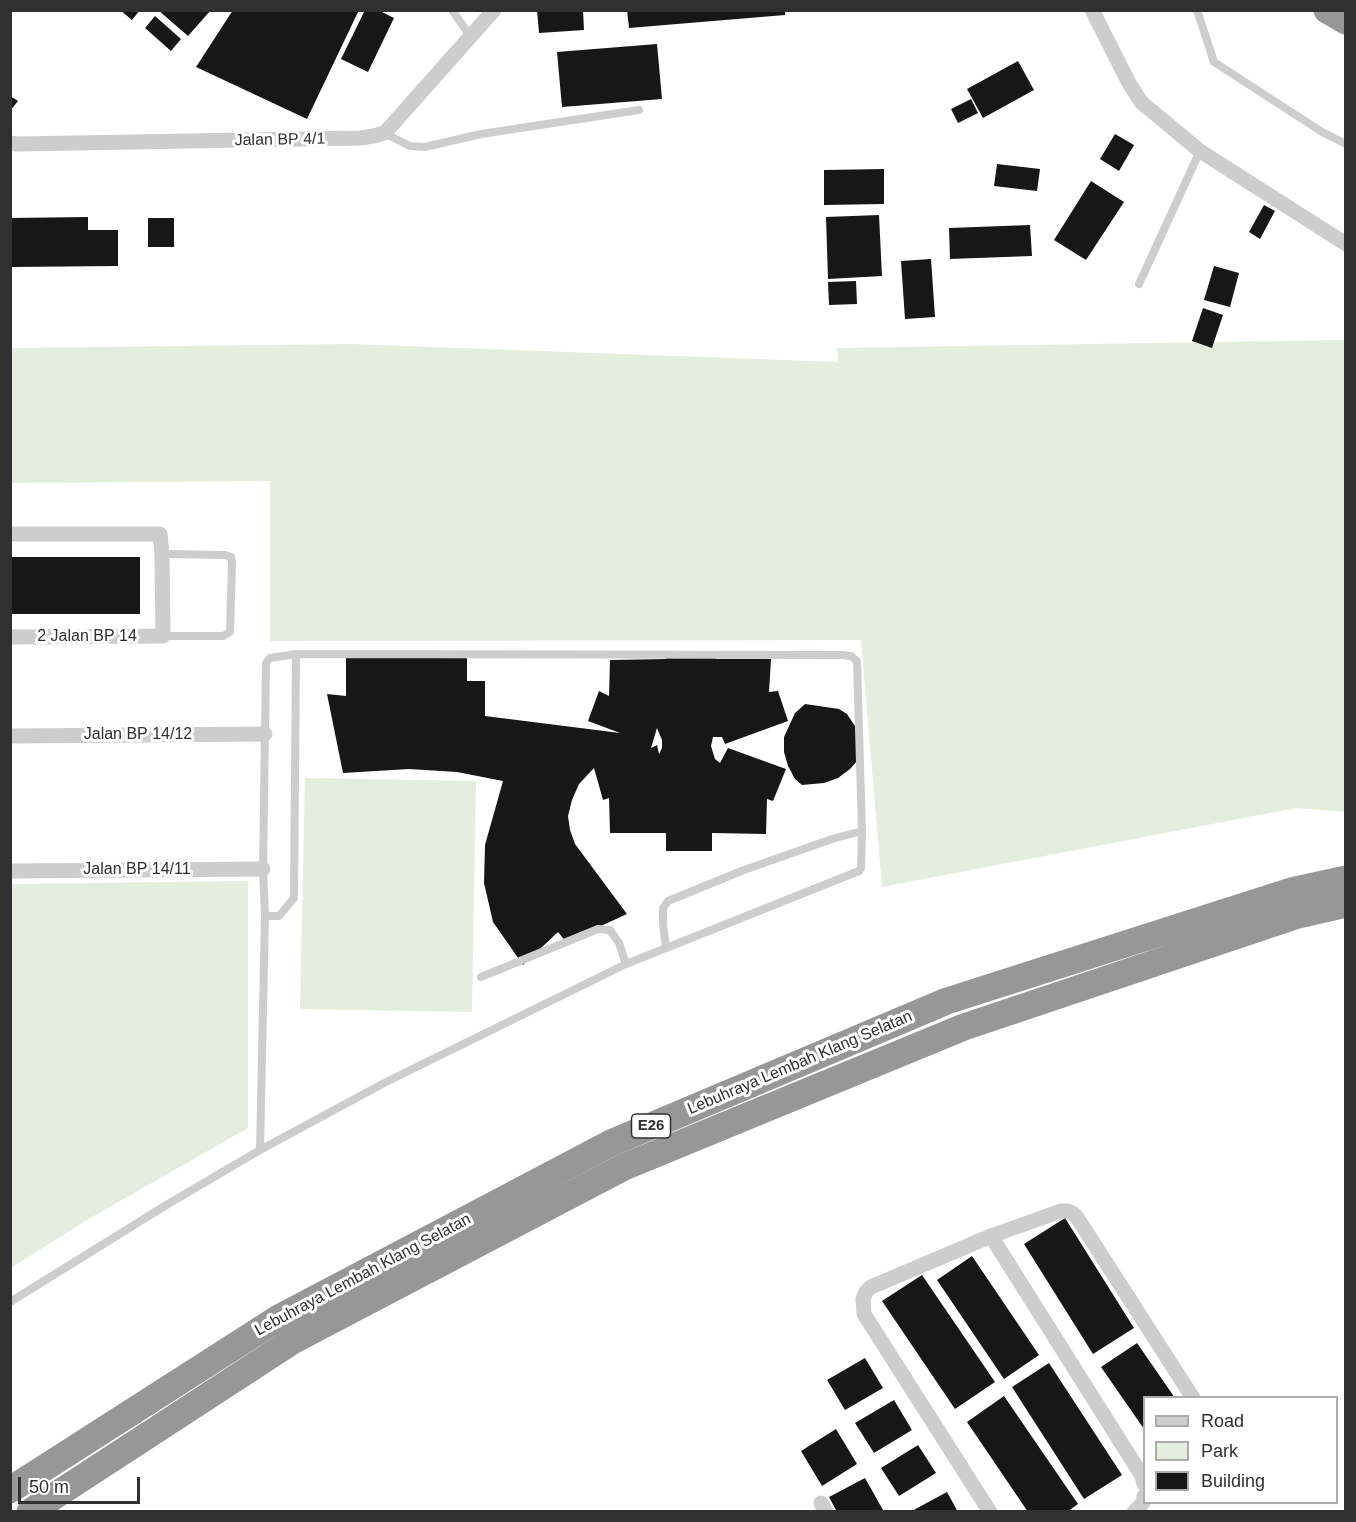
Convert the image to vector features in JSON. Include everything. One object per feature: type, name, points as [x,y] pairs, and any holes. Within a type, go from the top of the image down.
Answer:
[{"type":"highway","points":[[1327,10],[1346,21]]},
{"type":"highway","name":"Lebuhraya Lembah Klang Selatan","points":[[10,1491],[277,1318],[611,1143],[947,1001],[1291,891],[1346,879]]},
{"type":"highway","name":"Lebuhraya Lembah Klang Selatan","points":[[30,1512],[294,1340],[624,1167],[964,1027],[1298,915],[1346,904]]},
{"type":"street","points":[[384,133],[494,10]]},
{"type":"street","points":[[1092,10],[1141,102],[1200,151],[1346,244]]},
{"type":"street","name":"Jalan BP 4/1","points":[[10,143],[360,138],[384,133]]},
{"type":"street","points":[[10,534],[160,534],[163,636]]},
{"type":"street","name":"2 Jalan BP 14","points":[[10,637],[163,636]]},
{"type":"street","name":"Jalan BP 14/12","points":[[10,736],[265,734]]},
{"type":"street","name":"Jalan BP 14/11","points":[[10,871],[263,869]]},
{"type":"street","points":[[990,1512],[864,1314],[862,1307],[866,1292],[872,1287],[991,1236],[1061,1211],[1074,1214],[1192,1396]]},
{"type":"street","points":[[991,1236],[1143,1480]]},
{"type":"lane","points":[[452,10],[470,36]]},
{"type":"lane","points":[[1197,10],[1214,62],[1322,132],[1346,144]]},
{"type":"lane","points":[[384,133],[410,146],[425,147],[481,134],[639,110]]},
{"type":"lane","points":[[1139,284],[1200,151]]},
{"type":"lane","points":[[162,554],[225,555],[231,557],[232,563],[230,632],[223,636],[163,636]]},
{"type":"lane","points":[[265,916],[279,916],[294,898],[296,654]]},
{"type":"lane","points":[[10,1302],[260,1150],[386,1082],[626,964],[859,871],[862,831],[857,661],[851,656],[296,654],[270,658],[266,663],[263,869],[265,916],[260,1150]]},
{"type":"lane","points":[[666,948],[663,908],[668,901],[744,870],[832,839],[862,831]]},
{"type":"lane","points":[[481,977],[598,929],[610,930],[619,944],[626,964]]},
{"type":"green space","points":[[1345,340],[1345,812],[1296,808],[882,887],[861,640],[270,641],[270,481],[11,483],[10,348],[351,344],[838,362],[837,348]]},
{"type":"green space","points":[[305,778],[476,781],[472,1012],[300,1009]]},
{"type":"green space","points":[[248,881],[248,1128],[87,1220],[11,1268],[11,884]]},
{"type":"building","points":[[120,10],[140,10],[132,20]]},
{"type":"building","points":[[158,10],[211,10],[188,36]]},
{"type":"building","points":[[233,10],[359,10],[307,119],[196,67]]},
{"type":"building","points":[[365,10],[378,10],[394,18],[368,72],[341,59]]},
{"type":"building","points":[[537,10],[583,10],[584,30],[539,33]]},
{"type":"building","points":[[627,10],[785,10],[785,15],[629,28]]},
{"type":"building","points":[[155,16],[181,39],[171,51],[145,28]]},
{"type":"building","points":[[657,44],[662,99],[562,107],[557,52]]},
{"type":"building","points":[[1018,61],[1034,90],[983,118],[967,89]]},
{"type":"building","points":[[10,96],[18,101],[10,111]]},
{"type":"building","points":[[971,99],[978,113],[958,123],[951,109]]},
{"type":"building","points":[[1115,134],[1134,145],[1119,171],[1100,159]]},
{"type":"building","points":[[997,164],[1040,169],[1037,191],[994,186]]},
{"type":"building","points":[[884,169],[884,204],[824,205],[824,170]]},
{"type":"building","points":[[1091,181],[1124,202],[1086,260],[1054,240]]},
{"type":"building","points":[[1264,205],[1275,211],[1260,239],[1249,232]]},
{"type":"building","points":[[879,215],[882,276],[828,279],[826,217]]},
{"type":"building","points":[[88,217],[88,230],[118,230],[118,266],[10,267],[10,218]]},
{"type":"building","points":[[148,218],[174,218],[174,247],[148,247]]},
{"type":"building","points":[[1030,225],[1032,256],[950,259],[949,228]]},
{"type":"building","points":[[931,259],[935,317],[905,319],[901,261]]},
{"type":"building","points":[[1214,266],[1239,273],[1230,307],[1204,300]]},
{"type":"building","points":[[856,281],[857,304],[829,305],[828,282]]},
{"type":"building","points":[[1203,308],[1223,315],[1212,348],[1192,341]]},
{"type":"building","points":[[10,557],[140,557],[140,614],[10,614]]},
{"type":"building","points":[[667,654],[715,654],[716,659],[771,659],[769,692],[778,691],[788,721],[725,744],[722,737],[713,737],[711,746],[715,759],[720,763],[728,748],[786,769],[773,801],[767,799],[766,834],[712,833],[712,851],[666,851],[666,833],[610,833],[609,798],[603,800],[594,768],[579,784],[572,800],[568,816],[570,830],[575,844],[627,914],[566,942],[558,932],[523,965],[493,922],[484,883],[485,845],[503,781],[457,772],[409,769],[343,773],[327,694],[346,696],[346,656],[467,656],[467,681],[485,681],[485,716],[620,733],[588,721],[599,691],[609,696],[610,660],[666,659]],"holes":[[[657,728],[662,740],[662,748],[659,754],[657,745],[651,748]]]},
{"type":"building","points":[[805,704],[839,709],[847,714],[859,732],[858,760],[838,778],[824,783],[802,785],[795,779],[784,752],[784,737],[795,713]]},
{"type":"building","points":[[1065,1218],[1134,1328],[1093,1354],[1024,1244]]},
{"type":"building","points":[[972,1256],[1039,1355],[1004,1379],[937,1280]]},
{"type":"building","points":[[922,1275],[995,1382],[955,1409],[882,1301]]},
{"type":"building","points":[[1137,1343],[1174,1396],[1143,1396],[1143,1428],[1101,1367]]},
{"type":"building","points":[[865,1358],[883,1388],[845,1410],[827,1380]]},
{"type":"building","points":[[1049,1363],[1122,1475],[1084,1499],[1012,1387]]},
{"type":"building","points":[[1004,1396],[1078,1504],[1067,1512],[1028,1512],[967,1422]]},
{"type":"building","points":[[894,1400],[912,1430],[874,1453],[855,1423]]},
{"type":"building","points":[[836,1429],[857,1464],[822,1486],[801,1451]]},
{"type":"building","points":[[918,1445],[936,1473],[899,1496],[881,1468]]},
{"type":"building","points":[[865,1478],[883,1510],[837,1512],[829,1497]]},
{"type":"building","points":[[947,1492],[958,1512],[910,1512]]}]
